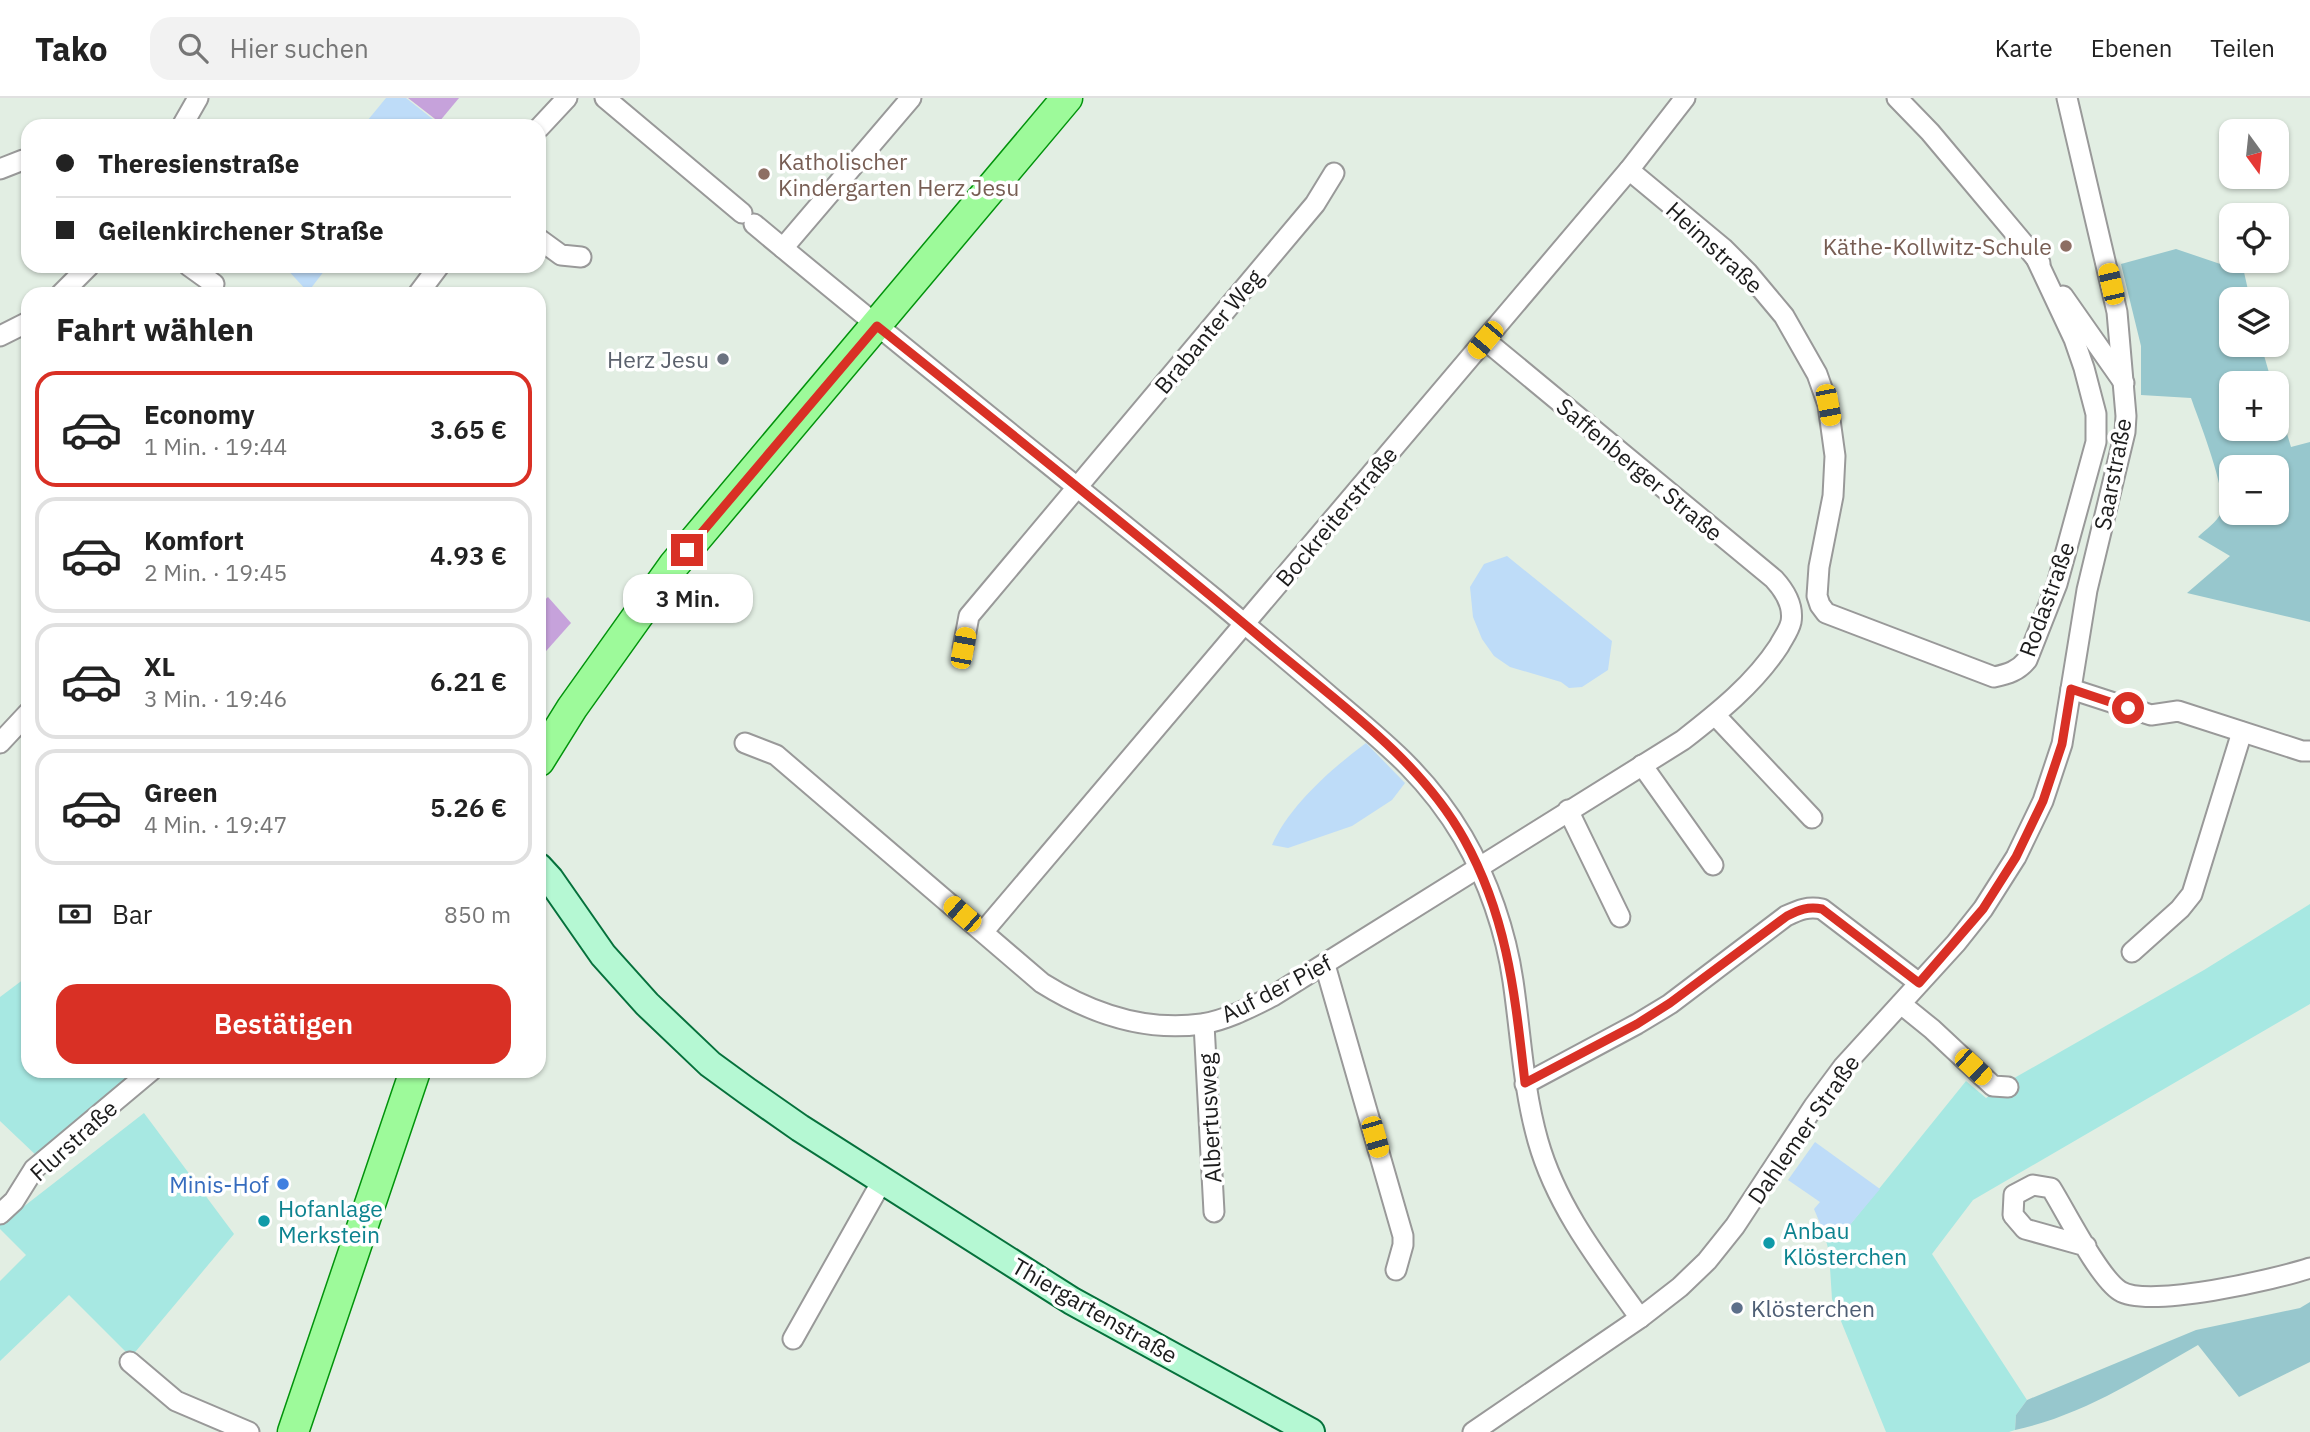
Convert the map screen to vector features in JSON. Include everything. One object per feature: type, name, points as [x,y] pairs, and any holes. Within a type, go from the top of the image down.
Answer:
[{"type":"main road","points":[[546,750],[572,708],[666,575],[1067,98]]},
{"type":"main road","name":"Thiergartenstraße","points":[[546,875],[603,954],[647,1004],[710,1064],[747,1091],[1072,1301],[1311,1432]]},
{"type":"main road","points":[[295,1431],[413,1078]]},
{"type":"street","points":[[186,119],[198,98]]},
{"type":"street","points":[[546,120],[567,98]]},
{"type":"street","points":[[605,98],[877,326],[1245,624],[1395,751],[1420,776],[1449,814],[1479,868],[1495,911],[1513,978],[1525,1083],[1538,1139],[1556,1191],[1585,1241],[1640,1318]]},
{"type":"street","points":[[783,248],[911,98]]},
{"type":"street","name":"Bockreiterstraße","points":[[983,932],[1629,170],[1685,98]]},
{"type":"street","name":"Saarstraße","points":[[1897,98],[1930,132],[2034,254],[2125,384],[2125,432],[2087,590],[2072,682]]},
{"type":"street","points":[[2067,98],[2117,312],[2125,384]]},
{"type":"street","points":[[0,169],[21,161]]},
{"type":"street","name":"Heimstraße","points":[[1629,170],[1723,248],[1748,273],[1784,316],[1817,374],[1828,405],[1835,456],[1833,496],[1816,596],[1826,613]]},
{"type":"street","name":"Brabanter Weg","points":[[963,648],[969,616],[1315,204],[1334,173]]},
{"type":"street","points":[[546,244],[561,255],[580,257]]},
{"type":"street","name":"Rodastraße","points":[[1826,613],[1994,677],[2010,673],[2027,660],[2057,584],[2096,442],[2096,414],[2084,368],[2074,339],[2034,254]]},
{"type":"street","points":[[68,287],[82,273]]},
{"type":"street","points":[[199,273],[214,284]]},
{"type":"street","points":[[0,336],[21,327]]},
{"type":"street","name":"Saffenberger Straße","points":[[1485,340],[1774,579],[1790,602]]},
{"type":"street","name":"Auf der Pief","points":[[745,743],[776,755],[1042,983],[1083,1006],[1105,1014],[1141,1023],[1168,1026],[1204,1024],[1243,1010],[1325,965],[1567,810],[1683,740],[1753,680],[1775,652],[1791,622],[1790,602]]},
{"type":"street","points":[[2072,682],[2151,715],[2178,711],[2302,751],[2310,751]]},
{"type":"street","name":"Dahlemer Straße","points":[[1473,1432],[1640,1318],[1680,1287],[1707,1261],[1735,1226],[1821,1096],[1983,909],[2016,857],[2043,801],[2062,744],[2072,682]]},
{"type":"street","points":[[1715,715],[1812,818]]},
{"type":"street","points":[[0,743],[21,720]]},
{"type":"street","points":[[2132,952],[2180,909],[2192,894],[2242,732]]},
{"type":"street","points":[[1642,765],[1713,864]]},
{"type":"street","points":[[1567,810],[1620,917]]},
{"type":"street","points":[[1525,1083],[1637,1024],[1670,1003],[1787,916],[1800,910],[1812,907],[1822,909],[1919,983]]},
{"type":"street","points":[[1325,965],[1403,1236],[1395,1270]]},
{"type":"street","points":[[1900,1004],[1932,1029],[1993,1086],[2008,1087]]},
{"type":"street","name":"Albertusweg","points":[[1204,1024],[1214,1212]]},
{"type":"street","name":"Flurstraße","points":[[0,1214],[13,1201],[34,1169],[143,1078]]},
{"type":"street","points":[[793,1339],[883,1181]]},
{"type":"street","points":[[2086,1246],[2103,1273],[2119,1291],[2137,1297],[2236,1286],[2284,1277],[2310,1268]]},
{"type":"street","points":[[130,1362],[176,1401],[249,1432]]},
{"type":"shaded area","points":[[386,98],[406,98],[433,119],[369,119]]},
{"type":"shaded area","points":[[408,98],[459,98],[442,119],[435,119]]},
{"type":"shaded area","points":[[2176,249],[2219,264],[2219,273],[2244,273],[2247,287],[2219,287],[2219,357],[2264,357],[2269,371],[2219,371],[2219,441],[2289,440],[2291,447],[2310,442],[2310,622],[2187,593],[2230,556],[2198,537],[2219,516],[2219,525],[2289,525],[2289,455],[2219,455],[2219,483],[2191,398],[2141,395],[2141,346],[2121,264]]},
{"type":"shaded area","points":[[290,273],[323,273],[312,287],[303,287]]},
{"type":"shaded area","points":[[1507,556],[1612,641],[1608,670],[1582,687],[1569,688],[1561,682],[1510,667],[1494,656],[1482,639],[1473,617],[1470,587],[1484,564]]},
{"type":"shaded area","points":[[548,597],[571,623],[546,651]]},
{"type":"shaded area","points":[[1366,743],[1405,783],[1392,800],[1352,826],[1288,848],[1272,845],[1279,830],[1300,802],[1339,764]]},
{"type":"shaded area","points":[[2310,904],[2310,1004],[1973,1200],[1932,1254],[2027,1400],[2016,1415],[2015,1430],[1886,1432],[1832,1299],[1829,1252],[1824,1233],[1849,1226],[1966,1081],[1986,1098],[2016,1077],[2204,970]]},
{"type":"shaded area","points":[[21,981],[21,1078],[132,1078],[39,1158],[0,1121],[0,997]]},
{"type":"shaded area","points":[[144,1113],[234,1234],[131,1357],[69,1295],[0,1361],[0,1281],[26,1255],[0,1229],[0,1225]]},
{"type":"shaded area","points":[[1815,1142],[1880,1189],[1849,1226],[1824,1233],[1814,1209],[1820,1202],[1788,1180]]},
{"type":"shaded area","points":[[2310,1302],[2310,1362],[2239,1397],[2198,1345],[2087,1406],[2015,1430],[2016,1415],[2027,1400],[2196,1330],[2300,1308]]},
{"type":"place","name":"Katholischer Kindergarten Herz Jesu","points":[[764,174]]},
{"type":"place","name":"Käthe-Kollwitz-Schule","points":[[2066,246]]},
{"type":"place","name":"Herz Jesu","points":[[723,359]]},
{"type":"place","name":"Minis-Hof","points":[[283,1184]]},
{"type":"place","name":"Hofanlage Merkstein","points":[[264,1221]]},
{"type":"place","name":"Anbau Klösterchen","points":[[1769,1243]]},
{"type":"place","name":"Klösterchen","points":[[1737,1308]]},
{"type":"route","points":[[687,550],[877,326],[1245,624],[1395,751],[1420,776],[1463,837],[1479,868],[1495,911],[1513,978],[1525,1083],[1637,1024],[1670,1003],[1787,916],[1800,910],[1812,907],[1822,909],[1919,983],[1983,909],[2016,857],[2043,801],[2062,744],[2071,689],[2128,708]]}]
